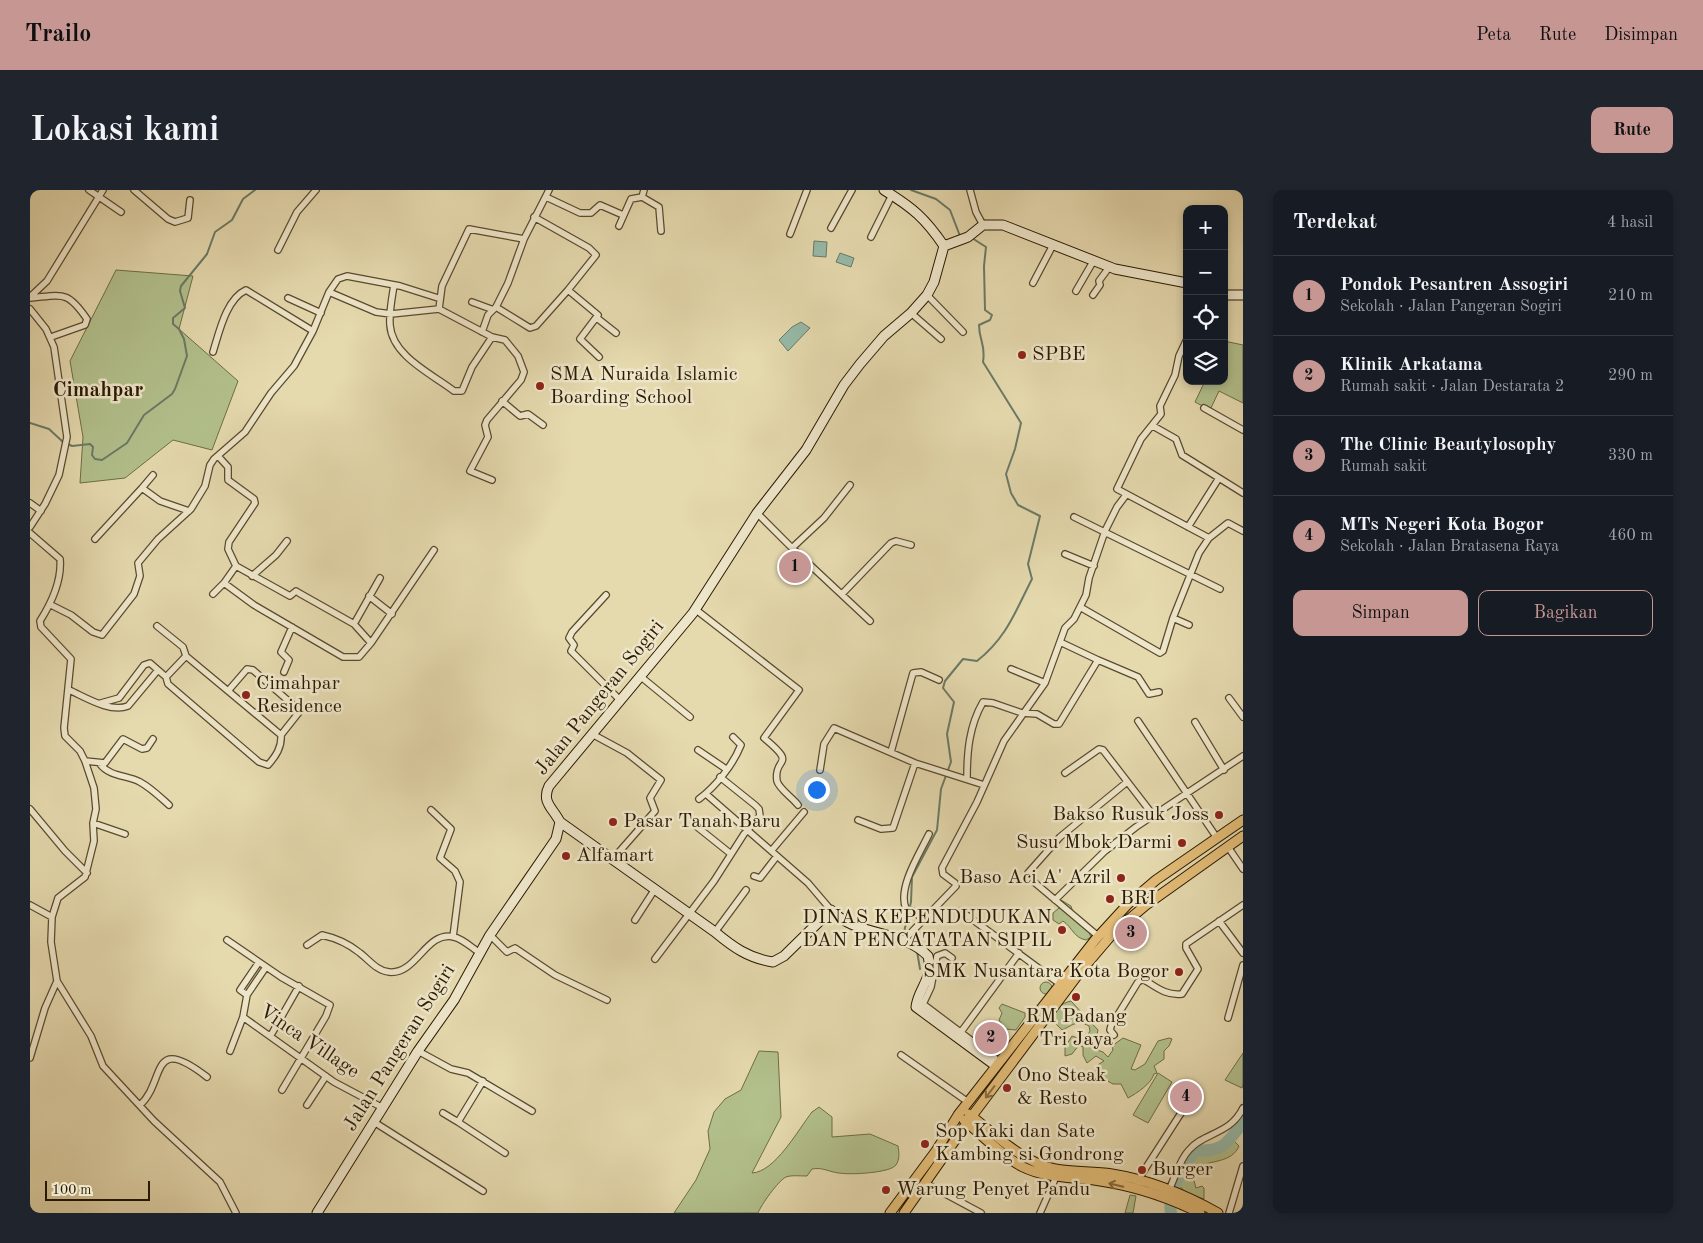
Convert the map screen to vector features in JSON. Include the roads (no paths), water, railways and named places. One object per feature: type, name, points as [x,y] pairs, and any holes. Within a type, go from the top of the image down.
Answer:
[{"type":"main road","points":[[890,1213],[936,1151],[963,1109],[1098,936],[1128,904],[1166,874],[1243,820]]},
{"type":"main road","points":[[904,1213],[970,1120],[1080,972],[1115,932],[1127,920],[1174,884],[1243,836]]},
{"type":"main road","points":[[1184,861],[1185,869],[1192,872]]},
{"type":"main road","points":[[1166,874],[1174,876],[1174,884]]},
{"type":"main road","points":[[963,1109],[970,1120],[1023,1167],[1056,1177],[1096,1180],[1163,1197],[1179,1202],[1200,1213]]},
{"type":"main road","points":[[970,1120],[1025,1156],[1053,1169],[1096,1172],[1138,1180],[1171,1189],[1218,1213]]},
{"type":"street","points":[[89,190],[121,212]]},
{"type":"street","points":[[30,298],[47,281],[103,190]]},
{"type":"street","points":[[134,190],[171,222],[179,223],[188,218],[190,200]]},
{"type":"street","points":[[278,250],[297,212],[316,190]]},
{"type":"street","points":[[482,332],[508,283],[534,217],[550,190]]},
{"type":"street","points":[[642,197],[644,190]]},
{"type":"street","points":[[790,234],[808,190]]},
{"type":"street","points":[[831,228],[852,190]]},
{"type":"street","points":[[970,190],[976,212],[978,230]]},
{"type":"street","points":[[871,237],[888,192],[910,205],[925,219],[944,246],[978,230],[1003,225],[1129,274],[1183,282]]},
{"type":"street","points":[[546,197],[580,213],[591,213],[600,205],[623,215]]},
{"type":"street","points":[[619,226],[630,198],[642,197],[659,207],[661,231]]},
{"type":"street","points":[[472,302],[494,308],[530,328],[536,326],[596,255],[589,248],[534,217]]},
{"type":"street","points":[[439,309],[438,298],[469,229],[524,239]]},
{"type":"street","name":"Jalan Pangeran Sogiri","points":[[317,1213],[418,1050],[454,1000],[490,935],[556,839],[560,822],[547,804],[545,794],[554,779],[696,610],[757,513],[806,450],[844,385],[884,336],[911,313],[926,295],[934,282],[944,246]]},
{"type":"street","points":[[1033,283],[1053,246]]},
{"type":"street","points":[[1076,291],[1094,260]]},
{"type":"street","points":[[1093,295],[1100,285],[1099,281],[1110,266]]},
{"type":"street","points":[[51,605],[71,615],[93,632],[102,635],[134,594],[140,576],[138,563],[158,539],[190,511],[205,486],[210,465],[250,426],[271,393],[294,366],[313,331],[329,292],[338,279],[348,276],[394,285],[438,298]]},
{"type":"street","points":[[394,285],[391,314],[392,334],[403,352],[458,392],[462,391],[472,366],[492,337]]},
{"type":"street","points":[[213,352],[226,313],[238,293],[246,290],[313,331]]},
{"type":"street","points":[[568,290],[597,313],[597,318],[616,333]]},
{"type":"street","points":[[329,292],[376,312],[391,314],[439,309],[492,337],[505,340],[518,356],[524,372],[521,380],[486,420],[485,425],[488,437],[470,471],[492,480]]},
{"type":"street","points":[[926,295],[963,332]]},
{"type":"street","points":[[1228,295],[1243,296]]},
{"type":"street","points":[[30,298],[66,296],[72,300],[86,319],[85,325],[50,337]]},
{"type":"street","points":[[288,298],[321,314]]},
{"type":"street","points":[[30,310],[50,337],[67,437],[59,475],[41,511],[30,527]]},
{"type":"street","points":[[911,313],[942,339]]},
{"type":"street","points":[[597,318],[580,339],[599,357]]},
{"type":"street","points":[[1187,340],[1179,356],[1175,375],[1160,406],[1162,414],[1141,439],[1117,488],[1126,495],[1209,538]]},
{"type":"street","points":[[502,401],[520,416],[528,414],[543,425]]},
{"type":"street","points":[[1204,408],[1243,430]]},
{"type":"street","points":[[1153,426],[1176,439],[1182,455],[1243,492]]},
{"type":"street","points":[[218,456],[228,467],[228,480],[254,499],[255,503],[229,542],[228,549],[236,566],[290,596],[296,591],[354,624],[371,643]]},
{"type":"street","points":[[95,539],[153,475]]},
{"type":"street","points":[[1188,527],[1220,478]]},
{"type":"street","points":[[792,548],[813,531],[850,485]]},
{"type":"street","points":[[142,488],[160,501],[190,511]]},
{"type":"street","points":[[910,942],[913,931],[956,886],[955,883],[941,872],[1002,746],[1022,713],[1045,683],[1065,628],[1080,607],[1105,531],[1126,495]]},
{"type":"street","points":[[30,503],[41,511]]},
{"type":"street","points":[[757,513],[870,621]]},
{"type":"street","points":[[1074,517],[1220,589]]},
{"type":"street","points":[[1080,607],[1158,652],[1163,651],[1199,553],[1209,538],[1228,523],[1243,531]]},
{"type":"street","points":[[30,533],[60,559],[56,591],[51,605],[40,621],[41,626],[70,655],[65,736],[80,751],[86,761],[94,788],[96,809],[93,823],[94,841],[87,873],[80,883],[63,892],[58,898],[52,917],[51,942],[57,981],[91,1036],[103,1066],[164,1131],[220,1182],[236,1213]]},
{"type":"street","points":[[252,576],[276,555],[286,541]]},
{"type":"street","points":[[842,594],[891,543],[911,545]]},
{"type":"street","points":[[224,583],[338,655],[349,659],[359,657],[371,643],[434,550]]},
{"type":"street","points":[[1065,554],[1094,566]]},
{"type":"street","points":[[212,594],[224,583],[236,566]]},
{"type":"street","points":[[354,624],[380,578]]},
{"type":"street","points":[[606,595],[572,632],[569,638],[574,645],[571,651],[620,700]]},
{"type":"street","points":[[369,596],[392,614]]},
{"type":"street","points":[[696,610],[799,690],[764,738],[783,755],[784,760],[777,780],[779,785],[798,805]]},
{"type":"street","points":[[1174,618],[1189,625]]},
{"type":"street","points":[[157,626],[183,647],[186,656],[281,736]]},
{"type":"street","points":[[284,672],[289,660],[280,652],[280,648],[292,627]]},
{"type":"street","points":[[1060,642],[1138,677],[1149,694],[1159,692]]},
{"type":"street","points":[[166,677],[186,656]]},
{"type":"street","points":[[967,778],[967,747],[970,733],[983,702],[993,703],[1022,713],[1036,714],[1051,722],[1060,724],[1098,660]]},
{"type":"street","points":[[101,704],[120,698],[144,665],[150,664],[166,677],[168,684],[260,762],[268,765],[281,743],[281,736],[300,711],[253,670],[248,669],[228,691]]},
{"type":"street","points":[[1011,669],[1045,683]]},
{"type":"street","points":[[69,690],[101,704],[122,708],[128,706],[158,670]]},
{"type":"street","points":[[891,752],[913,673],[921,672],[939,680]]},
{"type":"street","points":[[640,676],[690,717]]},
{"type":"street","points":[[1229,698],[1243,717]]},
{"type":"street","points":[[1138,721],[1217,838]]},
{"type":"street","points":[[1195,722],[1224,770]]},
{"type":"street","points":[[820,770],[824,744],[834,728],[916,763],[943,770],[984,785]]},
{"type":"street","points":[[592,734],[627,753],[661,780],[650,798],[655,811],[612,860]]},
{"type":"street","points":[[699,799],[706,794],[726,770],[741,746],[733,737]]},
{"type":"street","points":[[100,764],[109,760],[121,740],[142,749],[147,748],[153,739]]},
{"type":"street","points":[[1066,773],[1099,749],[1103,750],[1153,815]]},
{"type":"street","points":[[698,750],[726,770]]},
{"type":"street","points":[[1056,900],[1104,851],[1153,815],[1243,756]]},
{"type":"street","points":[[86,761],[100,764],[111,773],[147,786],[169,805]]},
{"type":"street","points":[[858,820],[881,828],[893,828],[916,763]]},
{"type":"street","points":[[655,959],[760,816],[759,809],[720,777]]},
{"type":"street","points":[[1098,936],[1028,877],[1028,872],[1060,836],[1127,782]]},
{"type":"street","points":[[706,794],[772,850],[818,893],[831,910],[854,925],[910,942],[928,956],[929,971],[927,983],[916,1006],[998,1064]]},
{"type":"street","points":[[30,809],[65,851],[87,873]]},
{"type":"street","points":[[431,810],[451,829],[440,858],[455,871],[460,882],[453,937]]},
{"type":"street","points":[[772,850],[804,812]]},
{"type":"street","points":[[560,822],[737,950],[749,956],[773,962],[784,956],[831,910]]},
{"type":"street","points":[[93,823],[125,834]]},
{"type":"street","points":[[696,826],[731,854]]},
{"type":"street","points":[[923,919],[904,906],[904,900],[909,875],[929,834]]},
{"type":"street","points":[[1228,847],[1243,869]]},
{"type":"street","points":[[754,876],[760,878],[777,856]]},
{"type":"street","points":[[635,920],[655,889]]},
{"type":"street","points":[[714,932],[746,890]]},
{"type":"street","points":[[30,905],[52,917]]},
{"type":"street","points":[[1114,1035],[1110,1030],[1111,1026],[1138,982],[1143,979],[1167,993],[1182,994],[1198,969],[1186,948],[1186,944],[1243,905]]},
{"type":"street","points":[[961,911],[1060,984]]},
{"type":"street","points":[[1219,921],[1243,953]]},
{"type":"street","points":[[307,945],[322,935],[333,937],[353,948],[378,968],[393,972],[408,967],[432,943],[440,938],[453,937],[480,953]]},
{"type":"street","points":[[490,935],[506,952],[515,948],[555,975],[607,1000]]},
{"type":"street","points":[[227,940],[266,967],[328,1003],[330,1008],[282,1090]]},
{"type":"street","points":[[952,958],[945,953],[937,956],[931,987],[923,1004],[961,1032],[998,1064]]},
{"type":"street","points":[[961,1032],[1018,953]]},
{"type":"street","points":[[247,995],[240,990],[259,962]]},
{"type":"street","points":[[1228,1018],[1243,965]]},
{"type":"street","points":[[230,1050],[243,1018],[247,995],[266,967]]},
{"type":"street","points":[[30,1058],[44,1008],[57,981]]},
{"type":"street","points":[[271,1035],[299,986]]},
{"type":"street","name":"Vinca Village","points":[[243,1018],[271,1035],[326,1076],[383,1108]]},
{"type":"street","points":[[418,1050],[451,1069],[468,1073],[532,1112]]},
{"type":"street","points":[[901,1055],[963,1109]]},
{"type":"street","points":[[140,1105],[148,1098],[160,1066],[168,1060],[178,1060],[207,1077]]},
{"type":"street","points":[[307,1104],[326,1076]]},
{"type":"street","points":[[458,1122],[482,1081]]},
{"type":"street","points":[[1171,1189],[1189,1150],[1227,1128],[1239,1118],[1243,1108]]},
{"type":"street","points":[[1138,1180],[1183,1110]]},
{"type":"street","points":[[443,1113],[505,1153]]},
{"type":"street","points":[[374,1122],[483,1191]]},
{"type":"street","points":[[1229,1213],[1243,1166]]},
{"type":"street","points":[[1040,1213],[1056,1177]]},
{"type":"street","points":[[925,1183],[970,1211],[981,1213]]},
{"type":"waterway","points":[[68,444],[72,446],[90,444],[93,447],[92,455],[95,459],[102,460],[127,443],[144,415],[172,394],[187,356],[184,339],[179,329],[173,324],[173,318],[185,308],[180,291],[181,286],[207,254],[215,232],[232,220],[243,199],[255,190]]},
{"type":"waterway","points":[[911,190],[936,199],[950,210],[960,236]]},
{"type":"waterway","points":[[914,942],[904,932],[911,902],[912,877],[937,830],[941,789],[951,762],[947,734],[954,702],[943,688],[945,681],[963,659],[977,661],[987,652],[996,643],[1015,613],[1032,579],[1028,564],[1040,516],[1018,505],[1011,493],[1006,474],[1015,449],[1021,423],[983,362],[984,351],[979,325],[990,320],[992,315],[985,310],[984,266],[986,247],[972,238]]},
{"type":"waterway","points":[[30,423],[49,429],[63,442]]},
{"type":"waterway","points":[[917,951],[920,969]]},
{"type":"waterway","points":[[1171,1213],[1171,1196],[1177,1179],[1191,1156],[1196,1150],[1213,1150],[1224,1145],[1243,1122]]},
{"type":"place","name":"SPBE","points":[[1022,355]]},
{"type":"place","name":"SMA Nuraida Islamic Boarding School","points":[[540,386]]},
{"type":"place","name":"Pondok Pesantren Assogiri","points":[[795,567]]},
{"type":"place","name":"Cimahpar Residence","points":[[246,695]]},
{"type":"place","name":"Bakso Rusuk Joss","points":[[1219,815]]},
{"type":"place","name":"Pasar Tanah Baru","points":[[613,822]]},
{"type":"place","name":"Susu Mbok Darmi","points":[[1182,843]]},
{"type":"place","name":"Alfamart","points":[[566,856]]},
{"type":"place","name":"Baso Aci A' Azril","points":[[1121,878]]},
{"type":"place","name":"BRI","points":[[1110,899]]},
{"type":"place","name":"DINAS KEPENDUDUKAN DAN PENCATATAN SIPIL","points":[[1062,930]]},
{"type":"place","name":"The Clinic Beautylosophy","points":[[1131,933]]},
{"type":"place","name":"SMK Nusantara Kota Bogor","points":[[1179,972]]},
{"type":"place","name":"RM Padang Tri Jaya","points":[[1076,997]]},
{"type":"place","name":"Klinik Arkatama","points":[[991,1038]]},
{"type":"place","name":"Ono Steak & Resto","points":[[1007,1088]]},
{"type":"place","name":"MTs Negeri Kota Bogor","points":[[1186,1097]]},
{"type":"place","name":"Sop Kaki dan Sate Kambing si Gondrong","points":[[925,1144]]},
{"type":"place","name":"Burger","points":[[1142,1170]]},
{"type":"place","name":"Warung Penyet Pandu","points":[[886,1190]]},
{"type":"district","name":"Cimahpar","points":[[98,390]]}]
